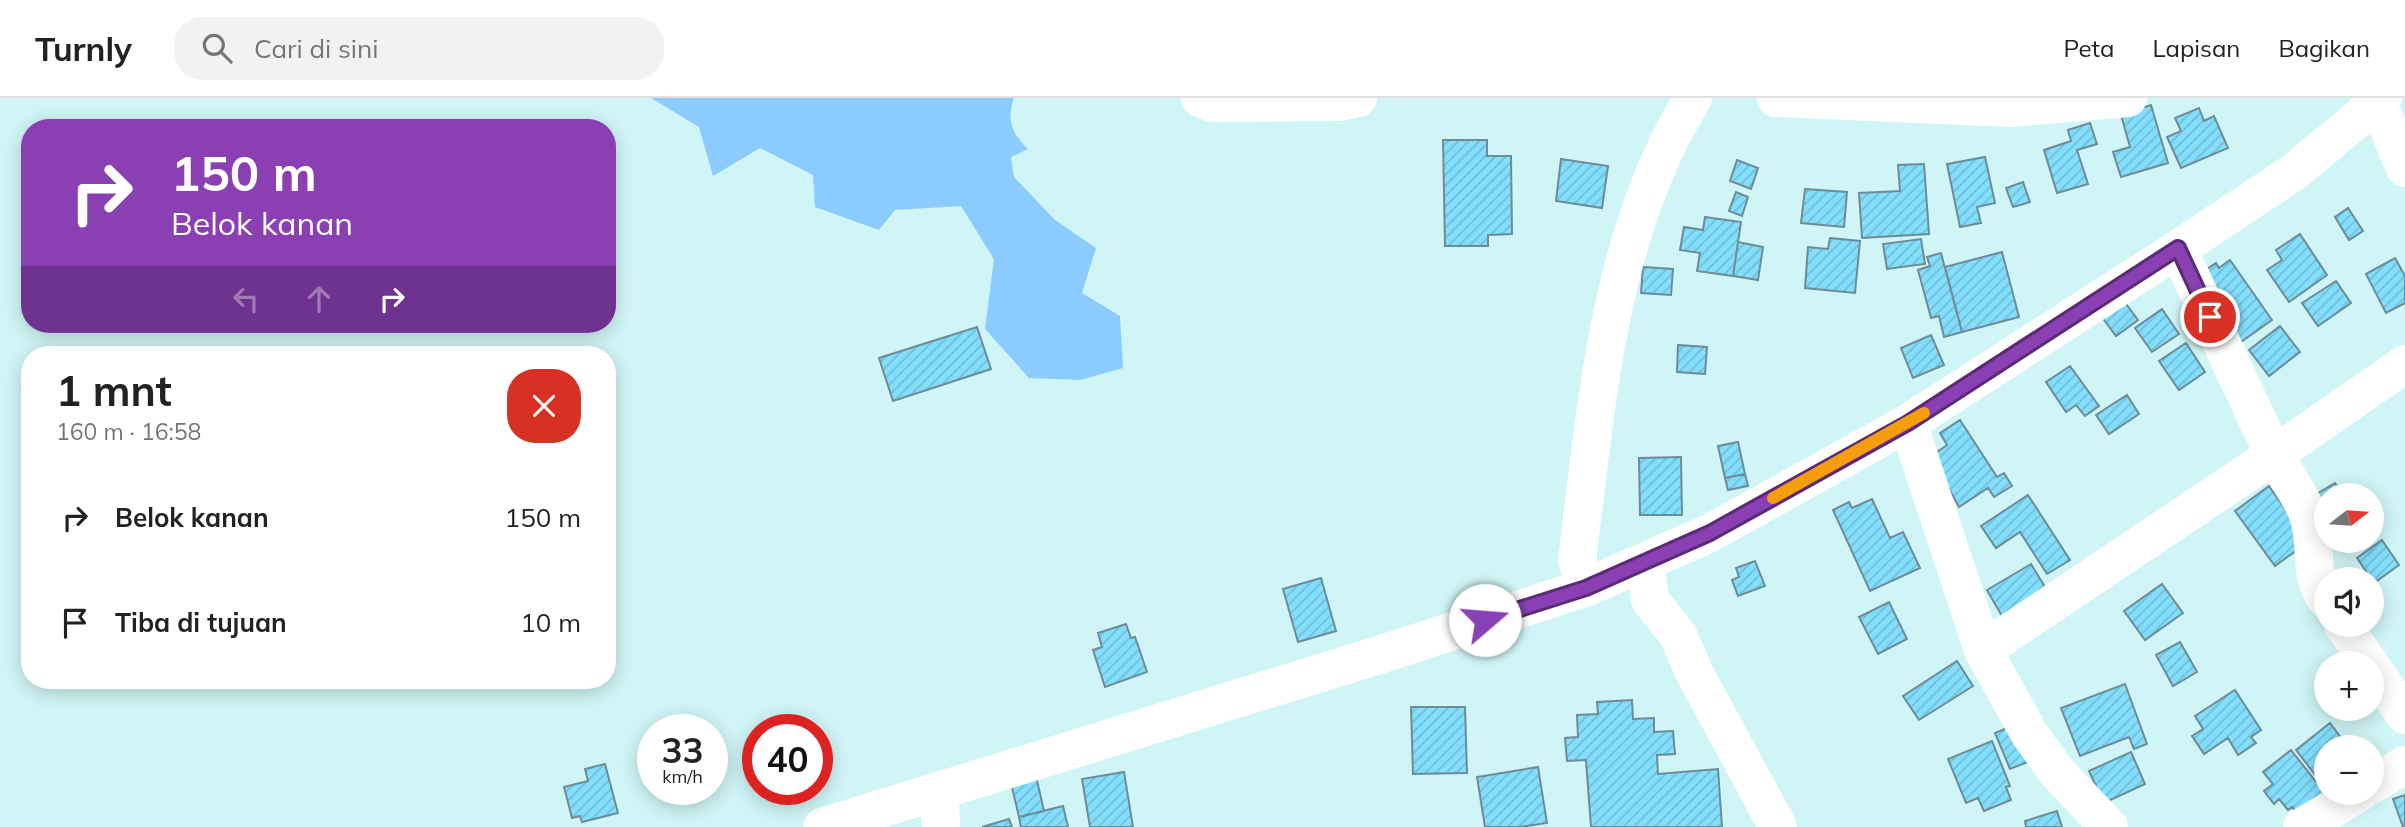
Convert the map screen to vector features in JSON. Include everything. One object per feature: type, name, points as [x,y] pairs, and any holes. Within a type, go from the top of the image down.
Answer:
[{"type":"street","points":[[1200,98],[1212,103],[1340,102],[1358,98]]},
{"type":"street","points":[[1586,588],[1577,560],[1604,356],[1634,224],[1679,121],[1693,98]]},
{"type":"street","points":[[1776,98],[2011,108],[2128,98]]},
{"type":"street","points":[[822,827],[1385,653],[1586,588],[1644,564],[1710,533],[1908,423],[2294,172],[2381,100],[2405,168]]},
{"type":"street","points":[[2178,248],[2274,455],[2310,521],[2314,567]]},
{"type":"street","points":[[1983,650],[2405,364]]},
{"type":"street","points":[[1908,423],[1983,650],[2029,733],[2056,771],[2109,827]]},
{"type":"street","points":[[1644,564],[1650,600],[1678,635],[1706,695],[1778,827]]},
{"type":"street","points":[[2384,685],[2405,715]]},
{"type":"street","points":[[2384,777],[2405,765]]},
{"type":"street","points":[[940,790],[941,827]]},
{"type":"street","points":[[2302,827],[2339,805]]},
{"type":"water","points":[[651,98],[1014,98],[1012,126],[1028,149],[1011,157],[1014,177],[1055,220],[1096,248],[1082,293],[1120,316],[1123,368],[1080,380],[1029,378],[985,329],[994,259],[961,206],[895,210],[879,230],[815,207],[813,175],[760,148],[713,176],[699,127]]},
{"type":"building","points":[[2151,105],[2168,163],[2121,177],[2113,152],[2130,147],[2121,115]]},
{"type":"building","points":[[2199,108],[2204,121],[2214,116],[2228,148],[2181,168],[2167,137],[2181,131],[2175,118]]},
{"type":"building","points":[[2090,123],[2097,144],[2077,150],[2088,184],[2057,193],[2044,150],[2071,141],[2068,130]]},
{"type":"building","points":[[1443,140],[1487,140],[1487,156],[1511,156],[1512,234],[1488,235],[1488,246],[1445,246]]},
{"type":"building","points":[[1985,157],[1995,203],[1977,207],[1981,223],[1960,227],[1947,164]]},
{"type":"building","points":[[1561,159],[1608,166],[1602,208],[1556,201]]},
{"type":"building","points":[[1737,160],[1758,168],[1751,189],[1730,181]]},
{"type":"building","points":[[1924,164],[1929,234],[1862,238],[1859,193],[1900,191],[1898,165]]},
{"type":"building","points":[[2023,182],[2030,202],[2013,207],[2006,188]]},
{"type":"building","points":[[1805,189],[1847,192],[1844,227],[1801,223]]},
{"type":"building","points":[[1736,192],[1748,197],[1742,216],[1729,211]]},
{"type":"building","points":[[2348,208],[2363,231],[2349,240],[2335,217]]},
{"type":"building","points":[[1705,217],[1741,222],[1733,276],[1697,271],[1700,253],[1680,250],[1684,227],[1703,230]]},
{"type":"building","points":[[2300,234],[2327,275],[2289,302],[2267,270],[2282,260],[2276,250]]},
{"type":"building","points":[[1830,238],[1860,241],[1855,293],[1805,288],[1808,247],[1828,249]]},
{"type":"building","points":[[1921,239],[1925,264],[1887,269],[1883,244]]},
{"type":"building","points":[[1738,242],[1763,247],[1758,280],[1733,276]]},
{"type":"building","points":[[2002,252],[2019,317],[1962,332],[1945,267]]},
{"type":"building","points":[[1941,253],[1962,332],[1944,337],[1939,316],[1931,318],[1918,270],[1930,266],[1927,257]]},
{"type":"building","points":[[2395,258],[2405,276],[2405,303],[2386,313],[2366,274]]},
{"type":"building","points":[[2230,260],[2272,320],[2231,349],[2198,275],[2216,263],[2219,268]]},
{"type":"building","points":[[1643,267],[1673,269],[1671,295],[1641,293]]},
{"type":"building","points":[[2336,281],[2351,303],[2318,326],[2302,303]]},
{"type":"building","points":[[2121,297],[2138,320],[2116,336],[2099,313]]},
{"type":"building","points":[[2162,309],[2179,334],[2152,352],[2135,328]]},
{"type":"building","points":[[2280,326],[2300,352],[2269,376],[2249,350]]},
{"type":"building","points":[[977,327],[991,369],[893,401],[879,358]]},
{"type":"building","points":[[1931,335],[1944,365],[1913,378],[1901,348]]},
{"type":"building","points":[[2186,343],[2205,372],[2179,390],[2159,361]]},
{"type":"building","points":[[1678,345],[1707,347],[1705,374],[1677,372]]},
{"type":"building","points":[[2070,366],[2099,406],[2085,416],[2076,405],[2066,412],[2046,382]]},
{"type":"building","points":[[2127,395],[2139,414],[2109,434],[2096,415]]},
{"type":"building","points":[[1960,420],[1997,477],[2004,473],[2012,486],[1994,497],[1988,488],[1959,507],[1931,456],[1947,445],[1940,433]]},
{"type":"building","points":[[1738,442],[1745,474],[1725,478],[1718,446]]},
{"type":"building","points":[[1681,457],[1682,515],[1640,515],[1639,458]]},
{"type":"building","points":[[1745,474],[1748,486],[1728,490],[1725,478]]},
{"type":"building","points":[[2269,486],[2308,542],[2275,566],[2235,511]]},
{"type":"building","points":[[2028,495],[2070,560],[2047,574],[2020,532],[1996,548],[1981,526]]},
{"type":"building","points":[[1872,499],[1890,538],[1903,532],[1920,568],[1870,591],[1833,510],[1849,502],[1852,508]]},
{"type":"building","points":[[2384,543],[2399,565],[2384,576],[2384,567],[2363,567],[2357,558],[2364,553],[2384,553]]},
{"type":"building","points":[[1755,561],[1765,586],[1738,596],[1732,580],[1739,577],[1736,568]]},
{"type":"building","points":[[2031,564],[2048,592],[2003,618],[1987,590]]},
{"type":"building","points":[[1321,578],[1336,631],[1298,642],[1283,589]]},
{"type":"building","points":[[2162,584],[2183,613],[2145,640],[2124,611]]},
{"type":"building","points":[[1889,602],[1907,639],[1878,654],[1859,617]]},
{"type":"building","points":[[1126,624],[1131,638],[1135,637],[1147,672],[1105,687],[1093,650],[1102,647],[1098,633]]},
{"type":"building","points":[[2180,642],[2197,672],[2173,686],[2156,655]]},
{"type":"building","points":[[1957,661],[1973,686],[1919,720],[1903,696]]},
{"type":"building","points":[[2125,684],[2147,744],[2134,749],[2129,737],[2080,756],[2061,708]]},
{"type":"building","points":[[2235,690],[2261,730],[2251,737],[2256,743],[2238,755],[2228,738],[2204,754],[2192,736],[2203,729],[2195,716]]},
{"type":"building","points":[[1632,700],[1633,719],[1654,718],[1654,732],[1673,731],[1675,754],[1657,755],[1658,774],[1718,769],[1722,827],[1591,827],[1586,760],[1567,761],[1565,738],[1578,737],[1577,715],[1598,714],[1597,702]]},
{"type":"building","points":[[1411,707],[1465,707],[1467,773],[1413,774]]},
{"type":"building","points":[[2330,723],[2339,735],[2315,735]]},
{"type":"building","points":[[2014,725],[2028,762],[2010,769],[1995,733]]},
{"type":"building","points":[[2314,736],[2314,773],[2296,750]]},
{"type":"building","points":[[1992,741],[2010,786],[2006,787],[2011,800],[1984,811],[1978,798],[1966,803],[1948,759]]},
{"type":"building","points":[[2291,750],[2314,779],[2314,805],[2318,805],[2301,818],[2292,807],[2288,810],[2279,799],[2274,804],[2264,791],[2273,784],[2263,772]]},
{"type":"building","points":[[2131,752],[2145,784],[2104,803],[2089,771]]},
{"type":"building","points":[[605,764],[618,813],[582,822],[580,816],[572,818],[564,787],[588,781],[585,769]]},
{"type":"building","points":[[1538,767],[1547,823],[1520,827],[1485,827],[1477,777]]},
{"type":"building","points":[[1124,772],[1133,827],[1090,827],[1082,779]]},
{"type":"building","points":[[1036,776],[1044,811],[1019,817],[1011,783]]},
{"type":"building","points":[[2405,795],[2405,827],[2403,827],[2393,799]]},
{"type":"building","points":[[1063,806],[1068,827],[1021,827],[1019,817]]},
{"type":"building","points":[[2057,811],[2062,827],[2026,827],[2025,821]]},
{"type":"building","points":[[1009,819],[1012,827],[982,827]]},
{"type":"slow traffic","points":[[1773,498],[1924,413]]},
{"type":"route","points":[[1485,620],[1586,588],[1710,533],[1908,423],[2178,248],[2210,317]]}]
